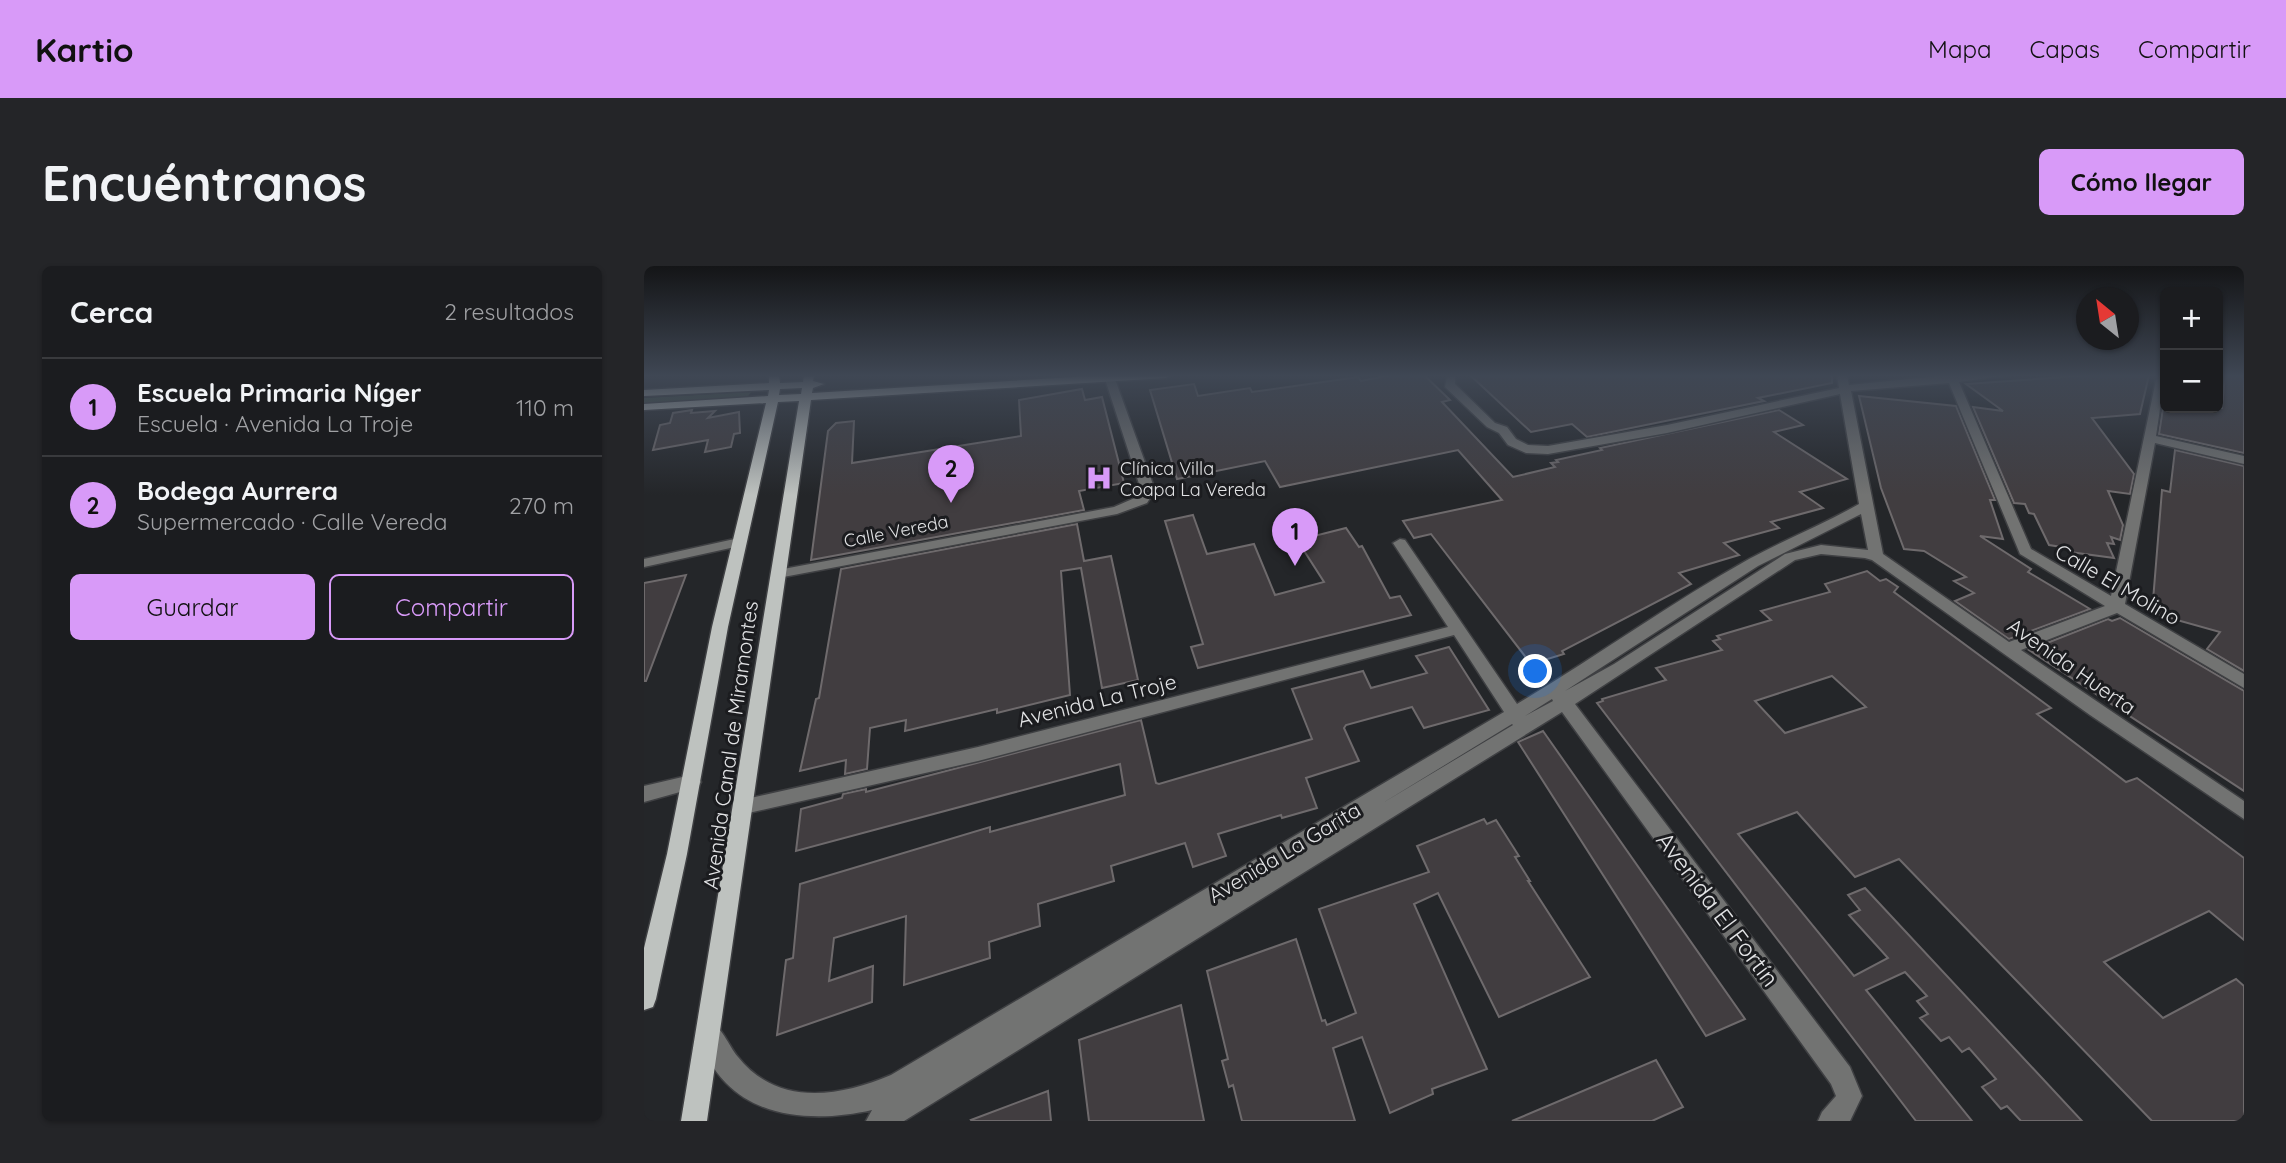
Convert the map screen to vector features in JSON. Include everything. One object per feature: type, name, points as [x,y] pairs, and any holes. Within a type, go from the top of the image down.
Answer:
[{"type":"main road","name":"Avenida Canal de Miramontes","points":[[644,999],[691,782],[720,627],[767,415]]},
{"type":"main road","name":"Avenida Canal de Miramontes","points":[[694,1121],[803,415]]},
{"type":"street","name":"Calle Vereda","points":[[778,574],[1117,510],[1142,500],[1148,490],[1122,415]]},
{"type":"street","points":[[1479,415],[1490,425],[1503,430],[1512,442],[1527,449],[1548,450],[1731,415]]},
{"type":"street","points":[[1851,415],[1864,483],[1865,506],[1876,555]]},
{"type":"street","name":"Calle El Molino","points":[[1968,415],[2025,551],[2244,682]]},
{"type":"street","points":[[2007,649],[2117,607],[2153,415]]},
{"type":"street","points":[[2148,438],[2244,460]]},
{"type":"street","name":"Avenida La Garita","points":[[1559,696],[1753,563],[1798,539],[1829,527],[1865,506]]},
{"type":"street","points":[[644,563],[739,542]]},
{"type":"street","points":[[1400,543],[1519,720]]},
{"type":"street","name":"Avenida La Garita","points":[[708,1032],[730,1070],[751,1089],[768,1099],[790,1105],[815,1107],[866,1099],[914,1076],[1797,554],[1825,549],[1876,555]]},
{"type":"street","name":"Avenida Huerta","points":[[1876,555],[2007,649],[2244,811]]},
{"type":"street","name":"Avenida La Troje","points":[[744,806],[978,754],[1459,629]]},
{"type":"street","name":"Avenida El Fortín","points":[[1559,696],[1841,1076],[1849,1096],[1844,1108],[1831,1121]]},
{"type":"street","name":"Avenida La Garita","points":[[879,1121],[1519,720]]},
{"type":"street","points":[[644,794],[691,782]]},
{"type":"building","points":[[672,415],[711,415],[708,418],[739,415],[740,433],[734,434],[731,447],[705,452],[708,440],[653,450],[660,425],[670,423]]},
{"type":"building","points":[[1020,415],[1107,415],[1124,483],[1079,491],[1084,510],[811,560],[828,431],[836,423],[854,421],[852,463],[1021,436]]},
{"type":"building","points":[[1158,415],[1454,415],[1513,477],[1555,467],[1551,463],[1558,462],[1556,460],[1602,450],[1600,448],[1756,415],[1787,415],[1803,425],[1774,432],[1847,479],[1800,492],[1823,508],[1771,522],[1779,528],[1724,543],[1739,555],[1679,573],[1691,584],[1562,651],[1564,654],[1531,664],[1431,534],[1414,538],[1403,521],[1502,500],[1458,450],[1280,487],[1265,461],[1177,479]]},
{"type":"building","points":[[1513,415],[1696,415],[1587,437],[1572,424],[1531,432]]},
{"type":"building","points":[[1864,415],[1960,415],[1995,500],[1990,500],[2003,539],[1980,536],[2031,569],[2028,572],[2090,609],[2009,639],[1955,601],[1974,593],[1954,581],[1966,577],[1924,551],[1904,549],[1881,488]]},
{"type":"building","points":[[1976,415],[2129,415],[2092,418],[2134,474],[2130,494],[2108,491],[2123,525],[2120,540],[2111,537],[2114,544],[2107,543],[2114,558],[2070,552],[2068,548],[2049,545],[2034,514],[2029,513],[2025,504],[2014,503]]},
{"type":"building","points":[[2162,415],[2244,415],[2244,453],[2159,434]]},
{"type":"building","points":[[2175,450],[2244,466],[2244,671],[2207,649],[2220,632],[2152,613],[2162,490],[2170,492]]},
{"type":"building","points":[[1193,515],[1207,554],[1254,544],[1275,595],[1324,582],[1301,546],[1314,542],[1310,537],[1346,528],[1359,547],[1362,546],[1390,598],[1400,596],[1411,615],[1198,668],[1191,647],[1203,644],[1165,521]]},
{"type":"building","points":[[1077,524],[1084,561],[1111,556],[1138,680],[1102,688],[1081,568],[1061,571],[1070,695],[905,731],[906,720],[870,728],[867,769],[845,774],[846,760],[800,771],[816,699],[819,698],[841,569]]},
{"type":"building","points":[[1867,571],[1880,581],[1886,579],[1898,587],[1894,592],[2051,708],[2037,714],[2126,782],[2137,778],[2244,858],[2244,940],[2209,911],[2104,962],[2163,1018],[2236,979],[2244,986],[2244,1121],[2152,1121],[1899,859],[1855,877],[1797,812],[1738,834],[1854,976],[1888,958],[1849,915],[1860,910],[1848,895],[1865,888],[2082,1121],[2021,1121],[2007,1106],[2001,1109],[1982,1087],[1996,1079],[1969,1048],[1962,1052],[1949,1037],[1941,1041],[1920,1018],[1928,1014],[1917,1001],[1927,996],[1905,972],[1866,990],[1972,1121],[1916,1121],[1597,703],[1603,701],[1602,699],[1666,680],[1656,668],[1722,650],[1713,641],[1720,639],[1717,636],[1771,620],[1761,611],[1830,592],[1825,584]],"holes":[[[1832,676],[1866,707],[1785,733],[1755,701]]]},
{"type":"building","points":[[686,575],[646,681],[644,681],[644,583]]},
{"type":"building","points":[[2120,618],[2244,691],[2244,791],[2029,650],[2108,619],[2112,621]]},
{"type":"building","points":[[1449,647],[1489,710],[1424,728],[1412,707],[1346,725],[1344,728],[1359,761],[1306,778],[1317,808],[1282,818],[1281,815],[1218,834],[1226,856],[1193,867],[1185,843],[1111,866],[1114,881],[1038,904],[1040,926],[989,942],[990,958],[904,985],[906,916],[834,938],[829,981],[873,966],[872,1002],[777,1035],[786,960],[793,958],[800,884],[990,827],[990,832],[1125,795],[1120,764],[796,851],[801,809],[842,798],[843,794],[866,789],[866,792],[1141,720],[1156,783],[1159,784],[1312,739],[1292,689],[1363,671],[1371,688],[1427,673],[1416,656]]},
{"type":"building","points":[[1543,731],[1745,1019],[1706,1036],[1518,742]]},
{"type":"building","points":[[1484,819],[1487,824],[1496,820],[1519,856],[1515,857],[1528,881],[1590,977],[1499,1017],[1438,893],[1414,904],[1487,1069],[1432,1089],[1433,1094],[1390,1113],[1362,1037],[1333,1048],[1355,1121],[1242,1121],[1233,1085],[1229,1087],[1222,1061],[1228,1059],[1207,971],[1296,939],[1322,1021],[1325,1020],[1327,1025],[1356,1013],[1319,909],[1429,872],[1417,846]]},
{"type":"building","points":[[1181,1005],[1204,1121],[1089,1121],[1079,1040]]},
{"type":"building","points":[[1656,1060],[1683,1107],[1652,1121],[1512,1121]]},
{"type":"building","points":[[1048,1091],[1051,1121],[971,1120]]},
{"type":"place","name":"Clínica Villa Coapa La Vereda","points":[[1099,478]]},
{"type":"place","name":"Bodega Aurrera","points":[[951,503]]},
{"type":"place","name":"Escuela Primaria Níger","points":[[1295,566]]}]
